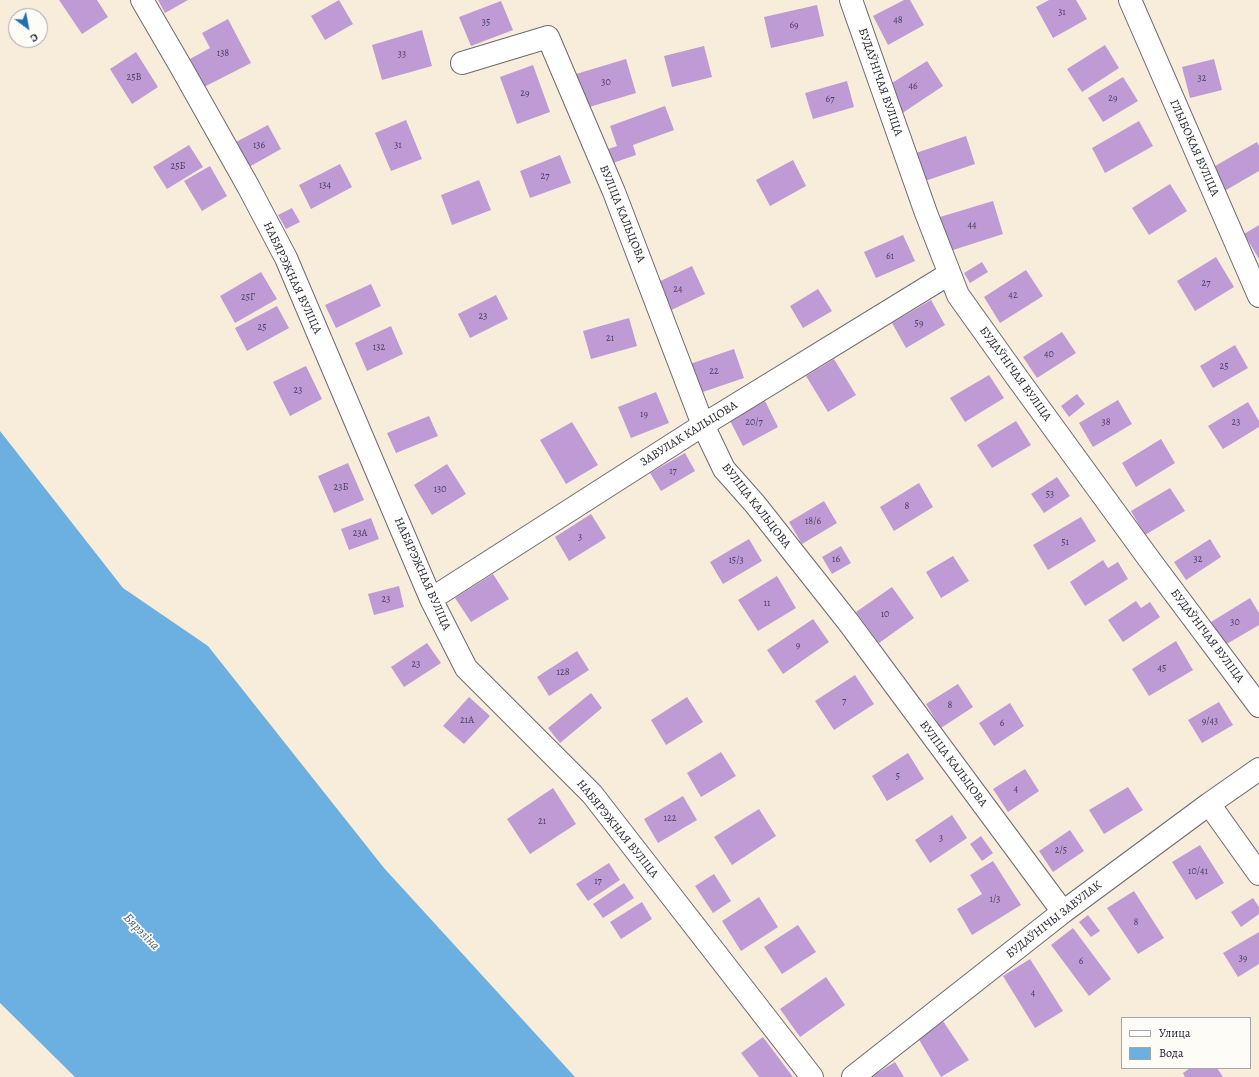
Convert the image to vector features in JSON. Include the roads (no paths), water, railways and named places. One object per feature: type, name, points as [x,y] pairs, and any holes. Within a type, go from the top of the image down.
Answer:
[{"type":"street","name":"НАБЯРЭЖНАЯ ВУЛІЦА","points":[[142,0],[185,73],[286,258],[431,599],[466,668],[592,794],[812,1077]]},
{"type":"street","name":"БУДАЎНІЧАЯ ВУЛІЦА","points":[[851,0],[926,212],[958,295],[1018,379],[1259,706]]},
{"type":"street","name":"ГЛЫБОКАЯ ВУЛІЦА","points":[[1130,0],[1259,296]]},
{"type":"street","name":"ВУЛІЦА КАЛЬЦОВА","points":[[462,63],[548,37],[614,192],[703,425],[724,469],[755,504],[849,623],[1063,912]]},
{"type":"street","name":"ЗАВУЛАК КАЛЬЦОВА","points":[[431,599],[703,425],[949,274]]},
{"type":"street","name":"БУДАЎНІЧЫ ЗАВУЛАК","points":[[854,1077],[1063,912],[1259,769]]},
{"type":"street","points":[[1210,804],[1259,874]]},
{"type":"water","name":"Бярэзіна","points":[[0,431],[123,588],[208,646],[384,868],[575,1077],[75,1077],[0,1003]]}]
